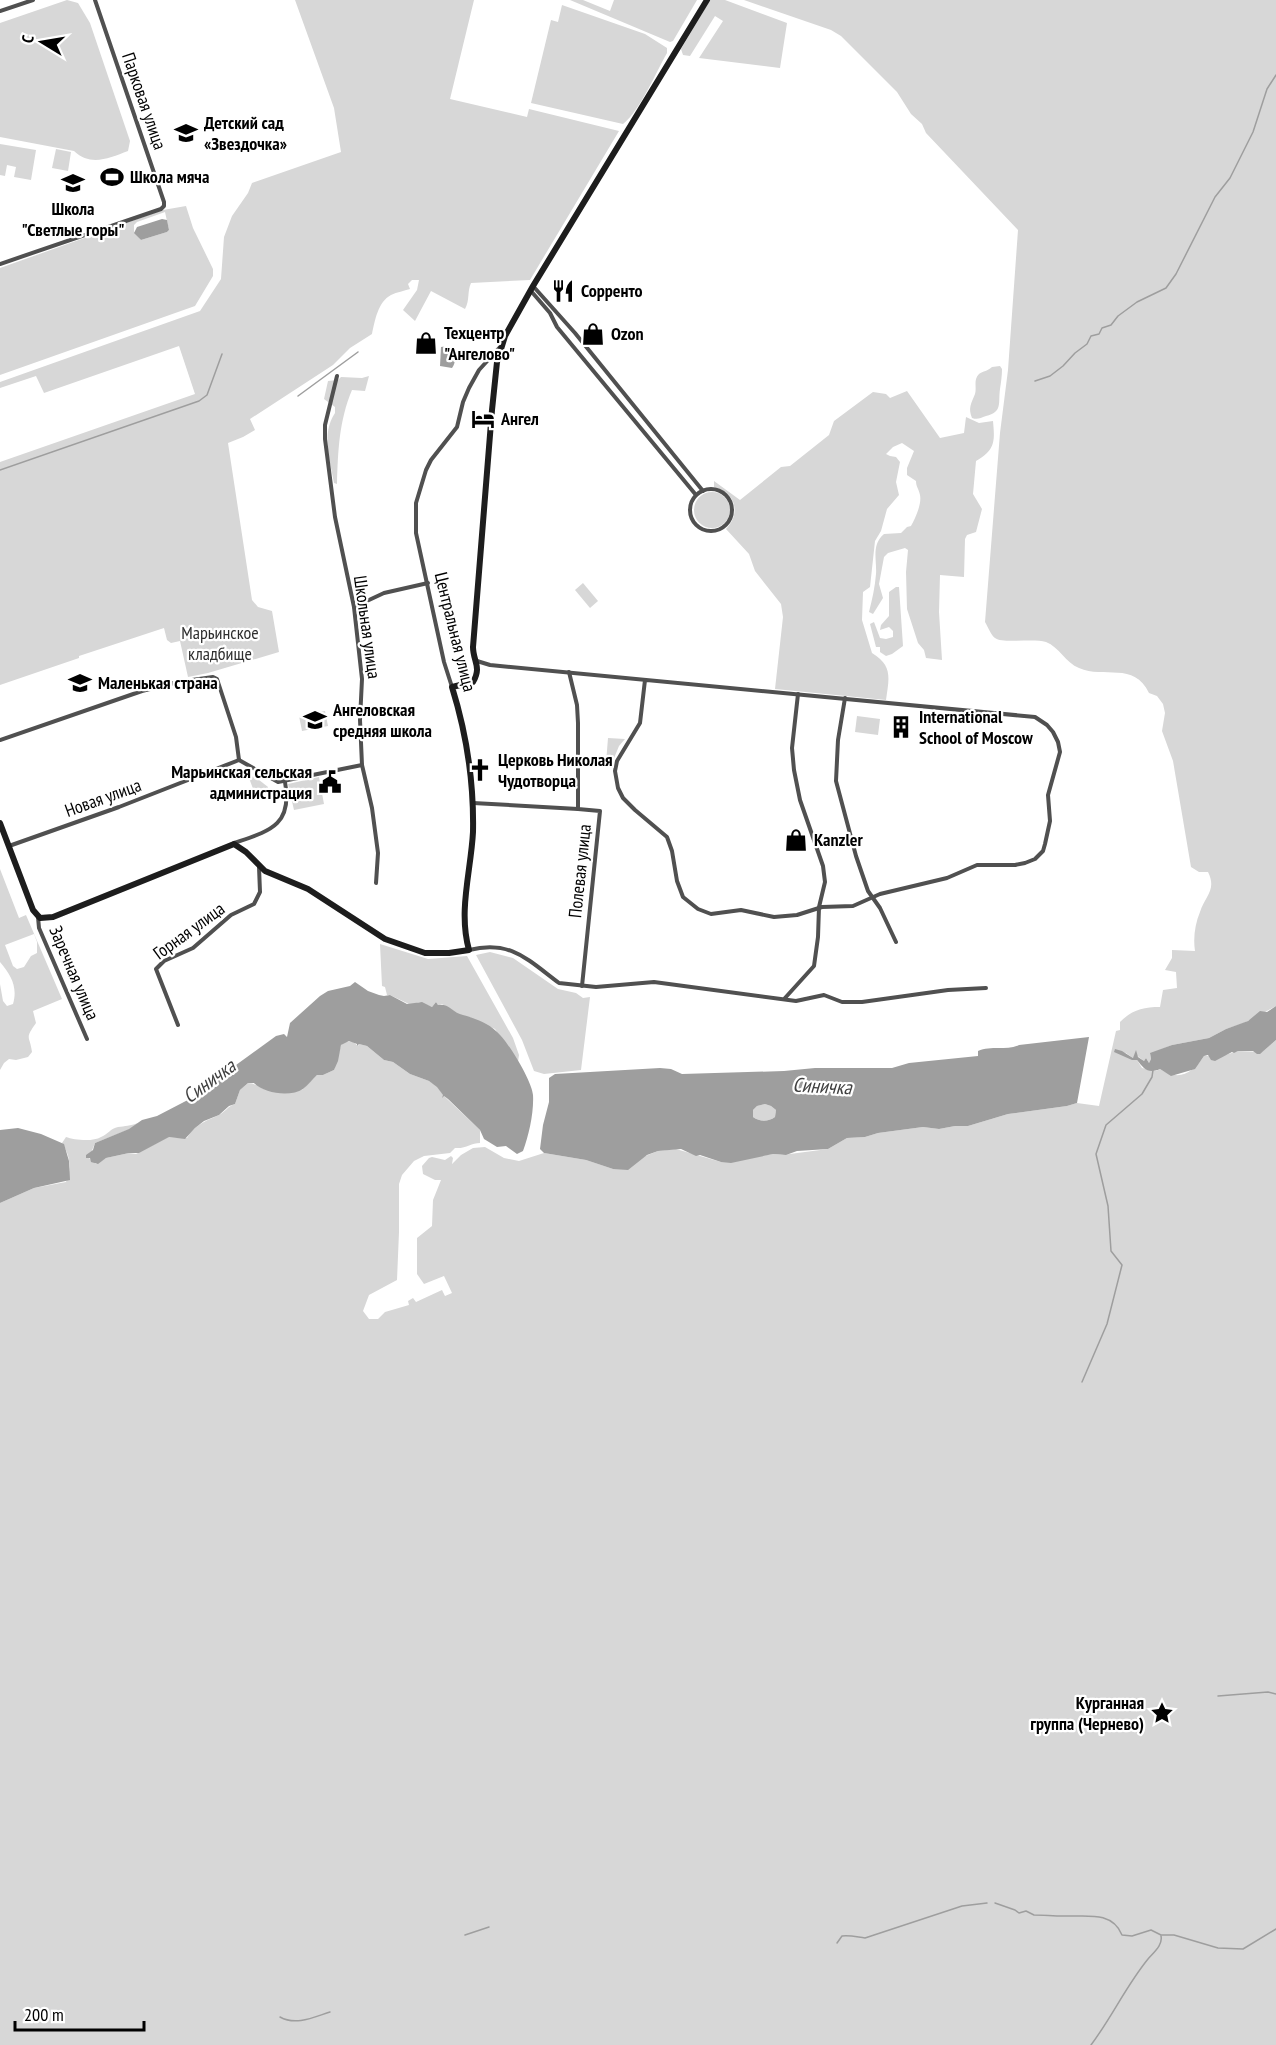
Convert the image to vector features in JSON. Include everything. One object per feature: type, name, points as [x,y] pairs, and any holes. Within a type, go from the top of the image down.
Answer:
[{"type":"street","points":[[0,11],[33,0]]},
{"type":"street","name":"Парковая улица","points":[[0,264],[161,209],[165,201],[95,0]]},
{"type":"street","points":[[452,687],[473,682],[477,672],[473,647],[491,414],[495,375],[502,344],[532,288],[707,0]]},
{"type":"street","points":[[532,288],[575,333],[703,491]]},
{"type":"street","points":[[532,288],[557,327],[696,495]]},
{"type":"street","name":"Центральная улица","points":[[469,950],[464,920],[473,803],[459,711],[444,662],[415,524],[416,503],[421,481],[431,460],[457,427],[465,396],[479,370],[502,344]]},
{"type":"street","name":"Школьная улица","points":[[337,376],[325,425],[325,439],[335,517],[354,607],[362,680],[360,720],[362,765],[374,819],[378,853],[376,883]]},
{"type":"street","points":[[711,489],[718,490],[729,498],[733,512],[723,529],[709,532],[697,526],[692,520],[690,507],[696,495],[711,489]]},
{"type":"street","points":[[354,607],[384,593],[428,583]]},
{"type":"street","points":[[477,661],[484,664],[1038,718],[1056,737],[1059,747],[1058,764],[1048,795],[1050,825],[1044,848],[1039,856],[1030,862],[977,865],[947,878],[880,894],[853,906],[819,907],[796,915],[774,917],[741,910],[711,914],[698,909],[683,897],[667,837],[623,798],[618,788],[615,771],[617,760],[640,723],[645,680]]},
{"type":"street","name":"Полевая улица","points":[[569,672],[577,705],[578,809],[600,811],[582,986]]},
{"type":"street","points":[[0,740],[165,684],[210,677],[217,679],[236,737],[239,760],[278,782],[362,765]]},
{"type":"street","points":[[785,998],[814,966],[819,907],[825,888],[823,866],[800,800],[792,754],[798,694]]},
{"type":"street","points":[[845,698],[835,777],[868,891],[896,942]]},
{"type":"street","name":"Новая улица","points":[[9,846],[239,760]]},
{"type":"street","points":[[0,823],[33,910],[43,919],[266,832],[276,826],[281,818],[286,801],[285,782]]},
{"type":"street","points":[[473,803],[578,809]]},
{"type":"street","points":[[234,844],[246,852],[259,867],[308,889],[366,928],[399,945],[425,953],[449,953],[489,946],[506,949],[528,960],[559,983],[596,987],[654,982],[795,1001],[824,995],[842,1002],[862,1002],[948,990],[986,988]]},
{"type":"street","name":"Горная улица","points":[[178,1025],[156,969],[165,961],[192,948],[231,915],[254,903],[259,898],[260,892],[259,867]]},
{"type":"street","name":"Заречная улица","points":[[38,916],[39,928],[87,1039]]},
{"type":"green space","points":[[67,0],[78,3],[90,23],[130,141],[128,151],[100,160],[87,159],[74,151],[0,137],[0,23]]},
{"type":"green space","name":"Марьинское кладбище","points":[[295,0],[474,0],[450,99],[527,117],[529,109],[619,131],[530,280],[471,283],[465,309],[431,291],[415,321],[403,310],[417,290],[419,280],[412,280],[408,284],[410,289],[391,295],[383,302],[372,334],[350,348],[333,365],[250,419],[255,430],[228,443],[252,600],[258,607],[272,611],[279,652],[188,677],[180,641],[171,643],[167,640],[164,628],[0,685],[0,462],[195,394],[179,346],[44,393],[36,376],[0,388],[0,382],[200,311],[221,279],[224,237],[232,216],[252,183],[341,152],[334,108]]},
{"type":"green space","points":[[570,0],[583,0],[610,11],[614,0],[697,0],[673,41],[670,42]]},
{"type":"green space","points":[[710,0],[725,0],[787,23],[780,68],[699,58],[723,21],[715,16],[690,56],[683,55],[681,49]]},
{"type":"green space","points":[[744,0],[1276,0],[1276,1006],[1209,1038],[1172,1045],[1150,1054],[1149,1063],[1146,1058],[1144,1061],[1135,1054],[1133,1058],[1126,1053],[1114,1051],[1137,1060],[1142,1068],[1156,1071],[1160,1069],[1173,1075],[1179,1075],[1190,1071],[1204,1056],[1222,1056],[1238,1051],[1262,1052],[1276,1040],[1276,2045],[0,2045],[0,1203],[34,1188],[66,1182],[69,1162],[62,1143],[66,1137],[93,1140],[116,1128],[138,1123],[130,1129],[95,1143],[89,1158],[96,1164],[106,1158],[129,1153],[136,1154],[168,1137],[187,1138],[197,1126],[235,1104],[240,1090],[248,1083],[279,1092],[289,1093],[302,1090],[317,1075],[334,1070],[341,1045],[344,1042],[352,1041],[358,1046],[359,1044],[367,1046],[384,1060],[393,1062],[410,1074],[429,1081],[437,1086],[444,1096],[480,1130],[480,1143],[455,1148],[450,1153],[424,1156],[414,1161],[402,1175],[399,1184],[397,1280],[369,1295],[363,1311],[369,1319],[378,1319],[385,1312],[409,1305],[408,1301],[413,1298],[416,1302],[442,1290],[445,1296],[452,1293],[444,1276],[424,1284],[417,1274],[417,1238],[432,1226],[433,1200],[441,1180],[435,1180],[423,1174],[422,1166],[429,1158],[445,1160],[451,1156],[452,1164],[473,1148],[485,1147],[504,1158],[519,1161],[544,1153],[586,1160],[613,1169],[658,1151],[676,1149],[721,1162],[828,1149],[847,1138],[865,1137],[878,1133],[923,1127],[939,1129],[968,1126],[1008,1114],[1077,1103],[1099,1106],[1116,1031],[1120,1030],[1120,1022],[1138,1010],[1160,1007],[1163,990],[1177,988],[1176,972],[1165,970],[1172,958],[1172,950],[1195,951],[1194,936],[1197,921],[1211,884],[1208,872],[1199,872],[1191,867],[1173,761],[1162,731],[1165,713],[1163,704],[1135,677],[1079,668],[1046,642],[999,640],[992,635],[985,622],[1018,230],[926,133],[922,124],[911,114],[897,92],[841,36],[831,30]]},
{"type":"green space","points":[[562,5],[645,34],[667,48],[667,53],[636,110],[623,124],[531,103],[551,20],[558,22]]},
{"type":"green space","points":[[0,144],[36,150],[31,180],[14,177],[16,167],[7,165],[5,176],[0,175]]},
{"type":"green space","points":[[56,149],[71,152],[68,171],[52,168]]},
{"type":"green space","points":[[186,206],[193,228],[213,269],[213,276],[195,306],[0,375],[0,268],[163,210]],"holes":[[[165,212],[169,230],[141,240],[134,232],[134,225]]]},
{"type":"green space","points":[[1000,366],[1002,374],[997,409],[981,418],[972,418],[970,409],[977,376],[992,367]]},
{"type":"green space","points":[[369,376],[365,391],[352,390],[344,413],[337,484],[334,483],[327,438],[335,413],[335,407],[324,399],[328,381],[338,380],[341,377]]},
{"type":"green space","points":[[907,391],[940,438],[964,433],[966,417],[979,423],[993,421],[992,445],[987,453],[976,461],[973,494],[982,509],[976,532],[967,535],[965,539],[964,577],[940,575],[939,612],[942,660],[926,658],[924,650],[918,643],[907,609],[908,550],[905,548],[888,553],[884,557],[879,584],[883,598],[873,614],[869,612],[876,579],[877,543],[884,534],[901,533],[911,526],[920,503],[916,481],[907,475],[907,468],[914,451],[902,443],[893,447],[886,454],[896,457],[900,462],[896,482],[899,495],[887,509],[881,531],[875,541],[870,587],[863,592],[862,620],[872,653],[883,663],[888,673],[886,700],[775,689],[783,617],[781,604],[755,571],[749,554],[726,529],[734,517],[734,504],[727,494],[714,487],[714,481],[740,500],[781,467],[790,466],[829,435],[834,421],[873,392],[886,394],[890,398]]},
{"type":"green space","points":[[712,492],[725,497],[730,510],[725,523],[712,528],[699,523],[694,510],[699,497]]},
{"type":"green space","points":[[583,583],[598,601],[590,608],[575,590]]},
{"type":"green space","points":[[899,587],[903,646],[886,656],[880,652],[880,647],[876,647],[870,624],[874,622],[880,638],[893,637],[893,631],[889,627],[880,630],[881,625],[889,616],[889,592]]},
{"type":"green space","points":[[325,711],[328,726],[302,731],[299,716]]},
{"type":"green space","points":[[857,716],[880,719],[878,735],[855,732]]},
{"type":"green space","points":[[608,738],[625,739],[619,746],[612,763],[606,763]]},
{"type":"green space","points":[[254,776],[268,787],[267,797],[257,799],[249,778]]},
{"type":"green space","points":[[319,777],[324,804],[294,810],[288,784]]},
{"type":"green space","points":[[0,869],[19,918],[26,915],[62,999],[33,1011],[36,1023],[29,1038],[32,1052],[28,1057],[9,1059],[0,1070],[0,984],[3,1001],[7,1006],[13,1004],[15,992],[10,977],[0,962]],"holes":[[[34,934],[37,953],[31,956],[24,967],[17,969],[13,966],[5,945]]]},
{"type":"green space","points":[[380,944],[428,959],[467,956],[513,1038],[519,1055],[518,1062],[495,1029],[460,1015],[442,1004],[438,1005],[436,1002],[432,1007],[419,1002],[411,1005],[387,995],[385,987],[382,986]]},
{"type":"green space","points":[[490,952],[513,958],[558,989],[576,993],[583,998],[590,997],[581,1070],[544,1074],[534,1071],[522,1040],[476,955]]},
{"type":"green space","points":[[765,1104],[776,1110],[775,1117],[764,1121],[753,1117],[753,1110]]},
{"type":"water","points":[[162,219],[167,220],[169,230],[167,232],[141,240],[134,233],[137,227]]},
{"type":"water","points":[[448,346],[454,350],[455,362],[452,368],[440,366],[441,347]]},
{"type":"water","points":[[355,982],[368,991],[384,996],[390,995],[407,1004],[422,1002],[432,1007],[436,1002],[438,1005],[445,1005],[460,1014],[481,1021],[496,1031],[519,1062],[532,1089],[532,1116],[523,1151],[517,1154],[506,1146],[497,1147],[484,1139],[480,1130],[448,1099],[444,1096],[442,1098],[443,1095],[437,1087],[429,1081],[410,1074],[393,1062],[384,1060],[367,1046],[359,1044],[357,1046],[349,1041],[341,1045],[334,1070],[317,1075],[298,1091],[285,1094],[271,1092],[254,1083],[248,1083],[240,1090],[235,1104],[219,1115],[204,1121],[185,1139],[169,1137],[139,1153],[106,1158],[98,1164],[86,1158],[86,1155],[93,1150],[95,1143],[129,1129],[142,1120],[157,1116],[207,1090],[222,1071],[234,1075],[236,1065],[276,1036],[284,1034],[287,1037],[290,1023],[320,996],[328,991],[350,986]]},
{"type":"water","points":[[1276,1006],[1276,1040],[1260,1054],[1253,1051],[1238,1051],[1215,1061],[1211,1060],[1208,1055],[1204,1056],[1195,1069],[1171,1076],[1160,1069],[1147,1070],[1137,1060],[1114,1052],[1115,1049],[1122,1051],[1133,1058],[1136,1050],[1138,1057],[1144,1061],[1146,1058],[1149,1063],[1150,1053],[1172,1045],[1209,1038],[1248,1021],[1260,1011],[1267,1012]]},
{"type":"water","name":"Синичка","points":[[1089,1037],[1077,1103],[1008,1114],[968,1126],[939,1129],[923,1127],[847,1138],[828,1149],[797,1151],[786,1155],[773,1154],[731,1163],[696,1156],[681,1149],[658,1151],[647,1155],[628,1170],[613,1169],[586,1160],[544,1153],[540,1149],[549,1102],[549,1078],[555,1074],[660,1068],[671,1069],[682,1074],[815,1068],[892,1068],[909,1063],[978,1056],[978,1051],[983,1049],[1009,1048]],"holes":[[[765,1104],[776,1110],[775,1117],[772,1119],[761,1121],[753,1117],[753,1110],[757,1106]]]},
{"type":"water","points":[[18,1128],[41,1134],[64,1144],[69,1161],[70,1180],[34,1188],[0,1203],[0,1130]]},
{"type":"waterway","points":[[1035,381],[1050,376],[1063,366],[1087,344],[1091,336],[1099,334],[1102,328],[1111,325],[1118,316],[1137,302],[1166,288],[1176,274],[1215,197],[1230,178],[1253,132],[1267,89],[1276,75]]},
{"type":"waterway","points":[[298,396],[358,352]]},
{"type":"waterway","points":[[0,470],[199,401],[207,395],[222,354]]},
{"type":"waterway","points":[[1082,1382],[1107,1324],[1122,1265],[1111,1251],[1108,1206],[1096,1154],[1106,1125],[1142,1094],[1152,1077],[1153,1070]]},
{"type":"waterway","points":[[1218,1696],[1268,1692],[1276,1694]]},
{"type":"waterway","points":[[837,1943],[842,1936],[865,1938],[962,1906],[987,1903]]},
{"type":"waterway","points":[[995,1903],[1019,1913],[1026,1911],[1034,1915],[1097,1916],[1112,1922],[1122,1935],[1132,1936],[1151,1930],[1161,1935],[1174,1935],[1218,1948],[1243,1949],[1276,1929]]},
{"type":"waterway","points":[[465,1935],[489,1927]]},
{"type":"waterway","points":[[1091,2045],[1133,1980],[1159,1945],[1161,1936]]},
{"type":"waterway","points":[[280,2017],[299,2021],[330,2012]]},
{"type":"place","name":"Детский сад «Звездочка»","points":[[186,133]]},
{"type":"place","name":"Школа мяча","points":[[112,177]]},
{"type":"place","name":"Школа \"Светлые горы\"","points":[[73,183]]},
{"type":"place","name":"Сорренто","points":[[563,291]]},
{"type":"place","name":"Ozon","points":[[593,334]]},
{"type":"place","name":"Техцентр \"Ангелово\"","points":[[426,343]]},
{"type":"place","name":"Ангел","points":[[483,419]]},
{"type":"place","name":"Маленькая страна","points":[[80,683]]},
{"type":"place","name":"Ангеловская средняя школа","points":[[315,720]]},
{"type":"place","name":"International School of Moscow","points":[[901,727]]},
{"type":"place","name":"Церковь Николая Чудотворца","points":[[480,770]]},
{"type":"place","name":"Марьинская сельская администрация","points":[[330,782]]},
{"type":"place","name":"Kanzler","points":[[796,840]]},
{"type":"place","name":"Курганная группа (Чернево)","points":[[1162,1713]]}]
